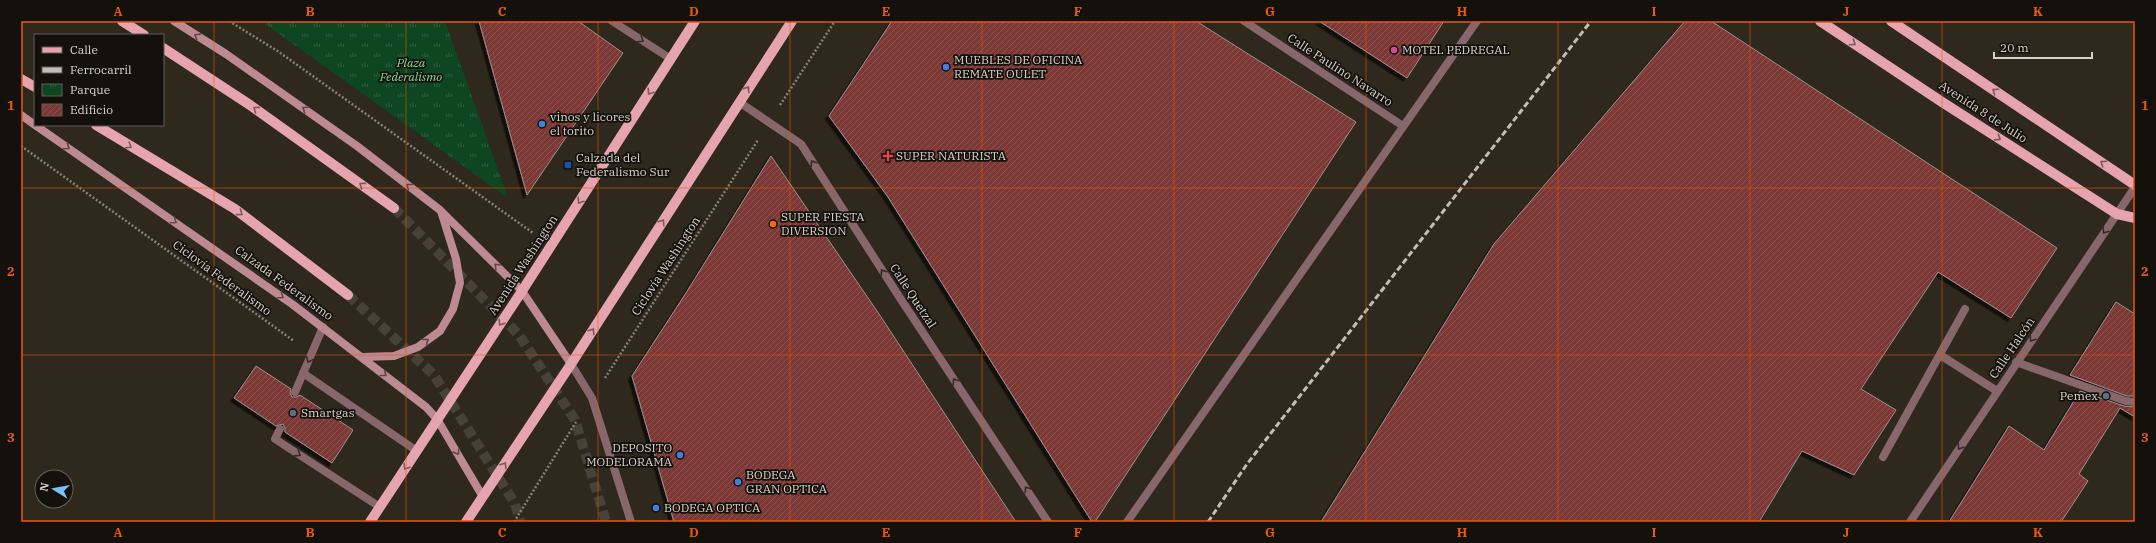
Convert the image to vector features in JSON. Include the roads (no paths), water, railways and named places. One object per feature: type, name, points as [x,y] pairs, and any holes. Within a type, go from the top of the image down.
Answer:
[{"type":"main road","points":[[122,21],[142,34]]},
{"type":"main road","points":[[174,21],[226,54],[351,141],[440,210],[522,291],[571,364]]},
{"type":"main road","name":"Avenida Washington","points":[[370,522],[522,291],[695,21]]},
{"type":"main road","points":[[466,522],[571,364],[792,21]]},
{"type":"main road","name":"Avenida 8 de Julio","points":[[1820,21],[1942,102],[2117,214],[2135,218]]},
{"type":"main road","name":"Avenida 8 de Julio","points":[[1891,21],[2135,186]]},
{"type":"main road","points":[[164,49],[250,105],[394,208]]},
{"type":"main road","points":[[21,78],[34,86]]},
{"type":"main road","name":"Calzada Federalismo","points":[[21,115],[34,124]]},
{"type":"main road","name":"Calzada Federalismo","points":[[36,126],[292,304],[426,407],[437,419],[483,497]]},
{"type":"main road","points":[[98,126],[235,209],[348,295]]},
{"type":"main road","points":[[363,358],[394,356],[418,347],[440,331],[453,309],[460,283],[456,259],[440,210]]},
{"type":"street","points":[[612,21],[671,59]]},
{"type":"street","name":"Calle Paulino Navarro","points":[[1244,21],[1403,126]]},
{"type":"street","points":[[1127,522],[1477,21]]},
{"type":"street","name":"Calle Quetzal","points":[[739,102],[801,144],[904,305],[1048,522]]},
{"type":"street","name":"Calle Halcón","points":[[1910,522],[2135,186]]},
{"type":"street","points":[[1883,457],[1966,309]]},
{"type":"street","points":[[295,392],[323,327]]},
{"type":"street","points":[[1940,355],[1997,391]]},
{"type":"street","points":[[2016,362],[2126,401],[2135,402]]},
{"type":"street","points":[[571,364],[592,398],[631,522]]},
{"type":"street","points":[[303,374],[417,451]]},
{"type":"street","points":[[280,429],[275,439],[380,507]]},
{"type":"tunnel","points":[[394,208],[519,335],[575,420],[606,522]]},
{"type":"tunnel","points":[[348,295],[434,375],[515,504],[520,522]]},
{"type":"railway","points":[[1208,522],[1247,464],[1591,21]]},
{"type":"place","name":"MOTEL PEDREGAL","points":[[1394,50]]},
{"type":"place","name":"MUEBLES DE OFICINA REMATE OULET","points":[[946,67]]},
{"type":"place","name":"vinos y licores el torito","points":[[542,124]]},
{"type":"place","name":"SUPER NATURISTA","points":[[888,156]]},
{"type":"place","name":"Calzada del Federalismo Sur","points":[[568,165]]},
{"type":"place","name":"SUPER FIESTA DIVERSION","points":[[773,224]]},
{"type":"place","name":"Pemex","points":[[2106,396]]},
{"type":"place","name":"Smartgas","points":[[293,413]]},
{"type":"place","name":"DEPOSITO MODELORAMA","points":[[680,455]]},
{"type":"place","name":"BODEGA GRAN OPTICA","points":[[738,482]]},
{"type":"place","name":"BODEGA OPTICA","points":[[656,508]]},
{"type":"park label","name":"Plaza Federalismo","points":[[411,70]]}]
